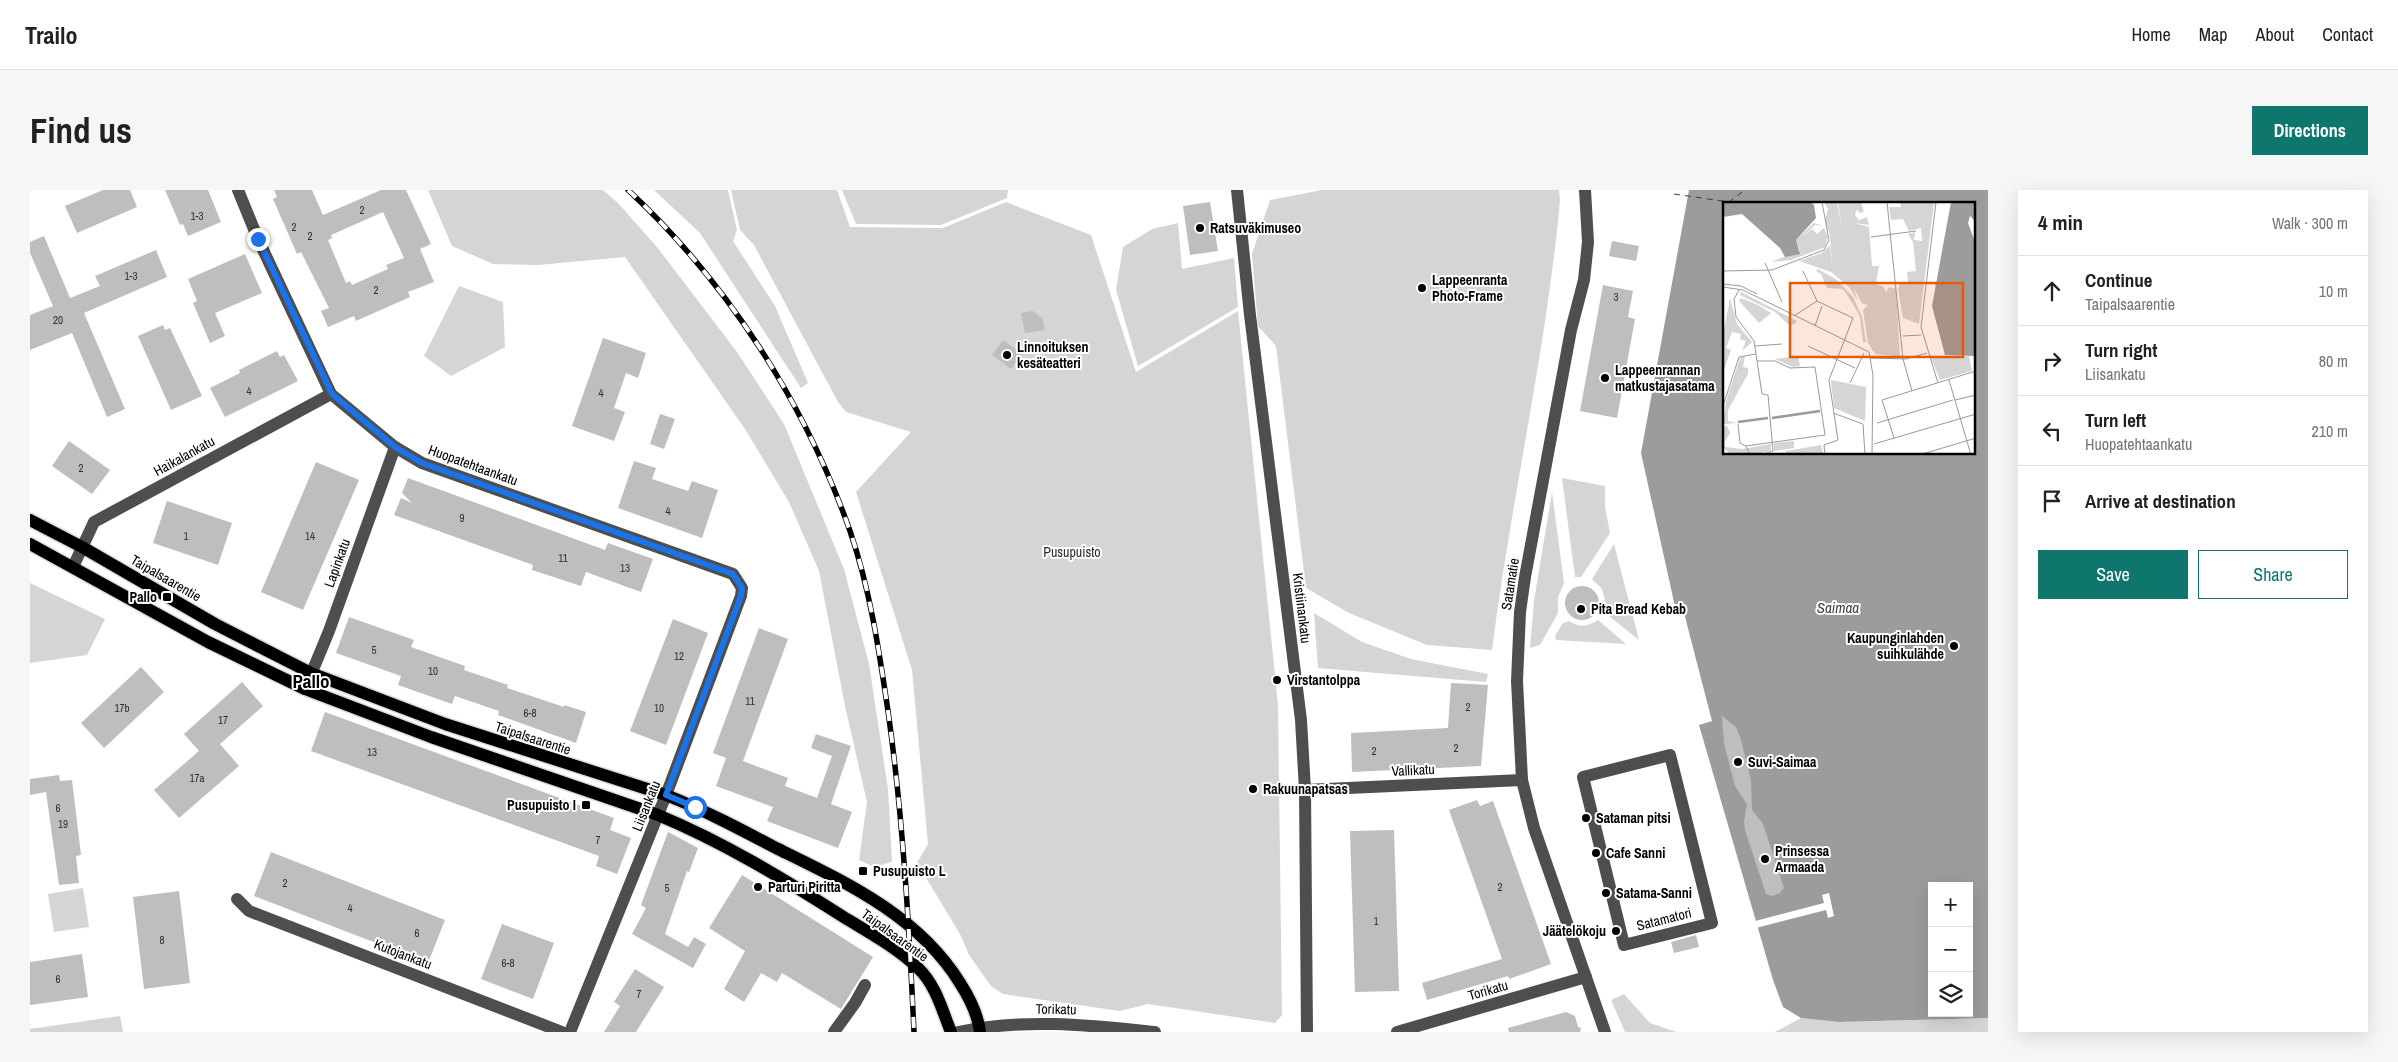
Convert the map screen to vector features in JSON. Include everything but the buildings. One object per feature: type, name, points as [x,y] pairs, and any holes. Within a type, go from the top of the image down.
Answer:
[{"type":"main road","name":"Taipalsaarentie","points":[[30,520],[82,547],[215,624],[311,673],[445,724],[666,795],[695,807],[819,869],[888,908],[928,941],[948,964],[968,995],[979,1030]]},
{"type":"main road","name":"Taipalsaarentie","points":[[30,544],[208,642],[305,689],[431,737],[658,815],[743,857],[813,897],[886,944],[919,969],[936,992],[950,1032]]},
{"type":"street","name":"Huopatehtaankatu","points":[[238,190],[258,239],[332,394],[395,447],[422,463],[733,574],[742,588]]},
{"type":"street","name":"Kristiinankatu","points":[[1237,190],[1251,324],[1301,720],[1305,790],[1307,1032]]},
{"type":"street","name":"Satamatie","points":[[1585,190],[1588,242],[1584,280],[1568,348],[1520,612],[1517,681],[1522,780],[1534,828],[1605,1032]]},
{"type":"street","name":"Haikalankatu","points":[[73,567],[94,522],[332,394]]},
{"type":"street","name":"Lapinkatu","points":[[305,689],[395,447]]},
{"type":"street","name":"Liisankatu","points":[[570,1032],[666,795],[741,596],[742,588]]},
{"type":"street","name":"Satamatori","points":[[1670,755],[1712,923],[1624,945],[1582,777],[1670,755]]},
{"type":"street","name":"Vallikatu","points":[[1305,790],[1522,780]]},
{"type":"street","name":"Kutojankatu","points":[[237,899],[249,911],[562,1032]]},
{"type":"street","name":"Torikatu","points":[[1397,1032],[1586,977]]},
{"type":"street","points":[[834,1032],[855,1003],[865,985]]},
{"type":"street","name":"Torikatu","points":[[958,1032],[1066,1023],[1155,1032]]},
{"type":"green space","points":[[428,190],[603,190],[618,203],[657,247],[737,352],[784,424],[844,569],[869,664],[888,789],[892,862],[874,867],[859,860],[867,802],[845,706],[819,571],[789,502],[745,429],[625,257],[538,265],[493,264],[452,246]]},
{"type":"green space","points":[[654,190],[728,190],[737,230],[733,241],[775,306],[808,383],[801,388],[700,233]]},
{"type":"green space","name":"Pusupuisto","points":[[731,190],[837,190],[850,227],[943,228],[1006,202],[1091,235],[1136,372],[1238,311],[1278,705],[1282,1015],[1275,1023],[1148,1004],[1120,1011],[1003,994],[991,986],[969,955],[960,934],[917,863],[928,844],[912,670],[856,492],[911,432],[846,412],[838,402],[754,245],[740,230]]},
{"type":"green space","points":[[842,190],[1008,190],[1007,198],[941,225],[856,224]]},
{"type":"green space","points":[[1322,190],[1559,190],[1560,201],[1546,314],[1492,650],[1427,645],[1349,613],[1306,588],[1276,346],[1258,326],[1252,254],[1270,200]]},
{"type":"green space","points":[[1178,223],[1182,269],[1234,258],[1238,307],[1138,366],[1116,290],[1123,247],[1152,229]]},
{"type":"green space","points":[[459,286],[503,302],[505,347],[451,376],[424,356]]},
{"type":"green space","points":[[1562,478],[1605,486],[1605,507],[1610,533],[1581,577],[1575,577]]},
{"type":"green space","points":[[1552,492],[1564,583],[1558,597],[1558,613],[1540,645],[1530,648],[1534,601]]},
{"type":"green space","points":[[1614,544],[1639,640],[1609,616],[1602,589],[1592,579]]},
{"type":"green space","points":[[30,583],[105,619],[87,655],[30,663]]},
{"type":"green space","points":[[1314,613],[1362,642],[1411,659],[1488,674],[1486,682],[1318,668]]},
{"type":"green space","points":[[1598,620],[1626,644],[1556,640],[1555,636],[1563,623],[1569,621],[1584,626]]},
{"type":"green space","points":[[83,888],[89,927],[54,932],[48,894]]},
{"type":"green space","points":[[1624,994],[1650,1023],[1676,1032],[1625,1032],[1611,1000]]},
{"type":"green space","points":[[120,1016],[123,1032],[30,1032],[30,1029]]},
{"type":"green space","points":[[1801,1018],[1839,1022],[1988,1018],[1988,1032],[1775,1032]]},
{"type":"water","name":"Saimaa","points":[[1689,190],[1988,190],[1988,1018],[1839,1022],[1801,1018],[1783,1007],[1773,980],[1699,725],[1712,721],[1683,609],[1676,611],[1641,453]]},
{"type":"pier","points":[[1829,893],[1834,916],[1828,918],[1826,910],[1756,928],[1755,921],[1824,903],[1822,895]]},
{"type":"ferry route","points":[[1674,194],[1729,202],[1745,190]]},
{"type":"railway","points":[[628,190],[698,264],[730,305],[759,347],[786,391],[810,437],[832,483],[850,531],[863,575],[885,688],[898,791],[905,871],[914,1032]]},
{"type":"place","name":"Ratsuväkimuseo","points":[[1200,228]]},
{"type":"place","name":"Lappeenranta Photo-Frame","points":[[1422,288]]},
{"type":"place","name":"Linnoituksen kesäteatteri","points":[[1007,355]]},
{"type":"place","name":"Lappeenrannan matkustajasatama","points":[[1605,378]]},
{"type":"place","name":"Pallo","points":[[167,597]]},
{"type":"place","name":"Pita Bread Kebab","points":[[1581,609]]},
{"type":"place","name":"Kaupunginlahden suihkulähde","points":[[1954,646]]},
{"type":"place","name":"Virstantolppa","points":[[1277,680]]},
{"type":"place","name":"Suvi-Saimaa","points":[[1738,762]]},
{"type":"place","name":"Rakuunapatsas","points":[[1253,789]]},
{"type":"place","name":"Pusupuisto I","points":[[586,805]]},
{"type":"place","name":"Sataman pitsi","points":[[1586,818]]},
{"type":"place","name":"Cafe Sanni","points":[[1596,853]]},
{"type":"place","name":"Prinsessa Armaada","points":[[1765,859]]},
{"type":"place","name":"Pusupuisto L","points":[[863,871]]},
{"type":"place","name":"Parturi Piritta","points":[[758,887]]},
{"type":"place","name":"Satama-Sanni","points":[[1606,893]]},
{"type":"place","name":"Jäätelökoju","points":[[1616,931]]},
{"type":"district","name":"Pallo","points":[[311,681]]},
{"type":"route","points":[[258,239],[332,394],[395,447],[422,463],[733,574],[742,588],[741,596],[666,795],[695,807]]}]
